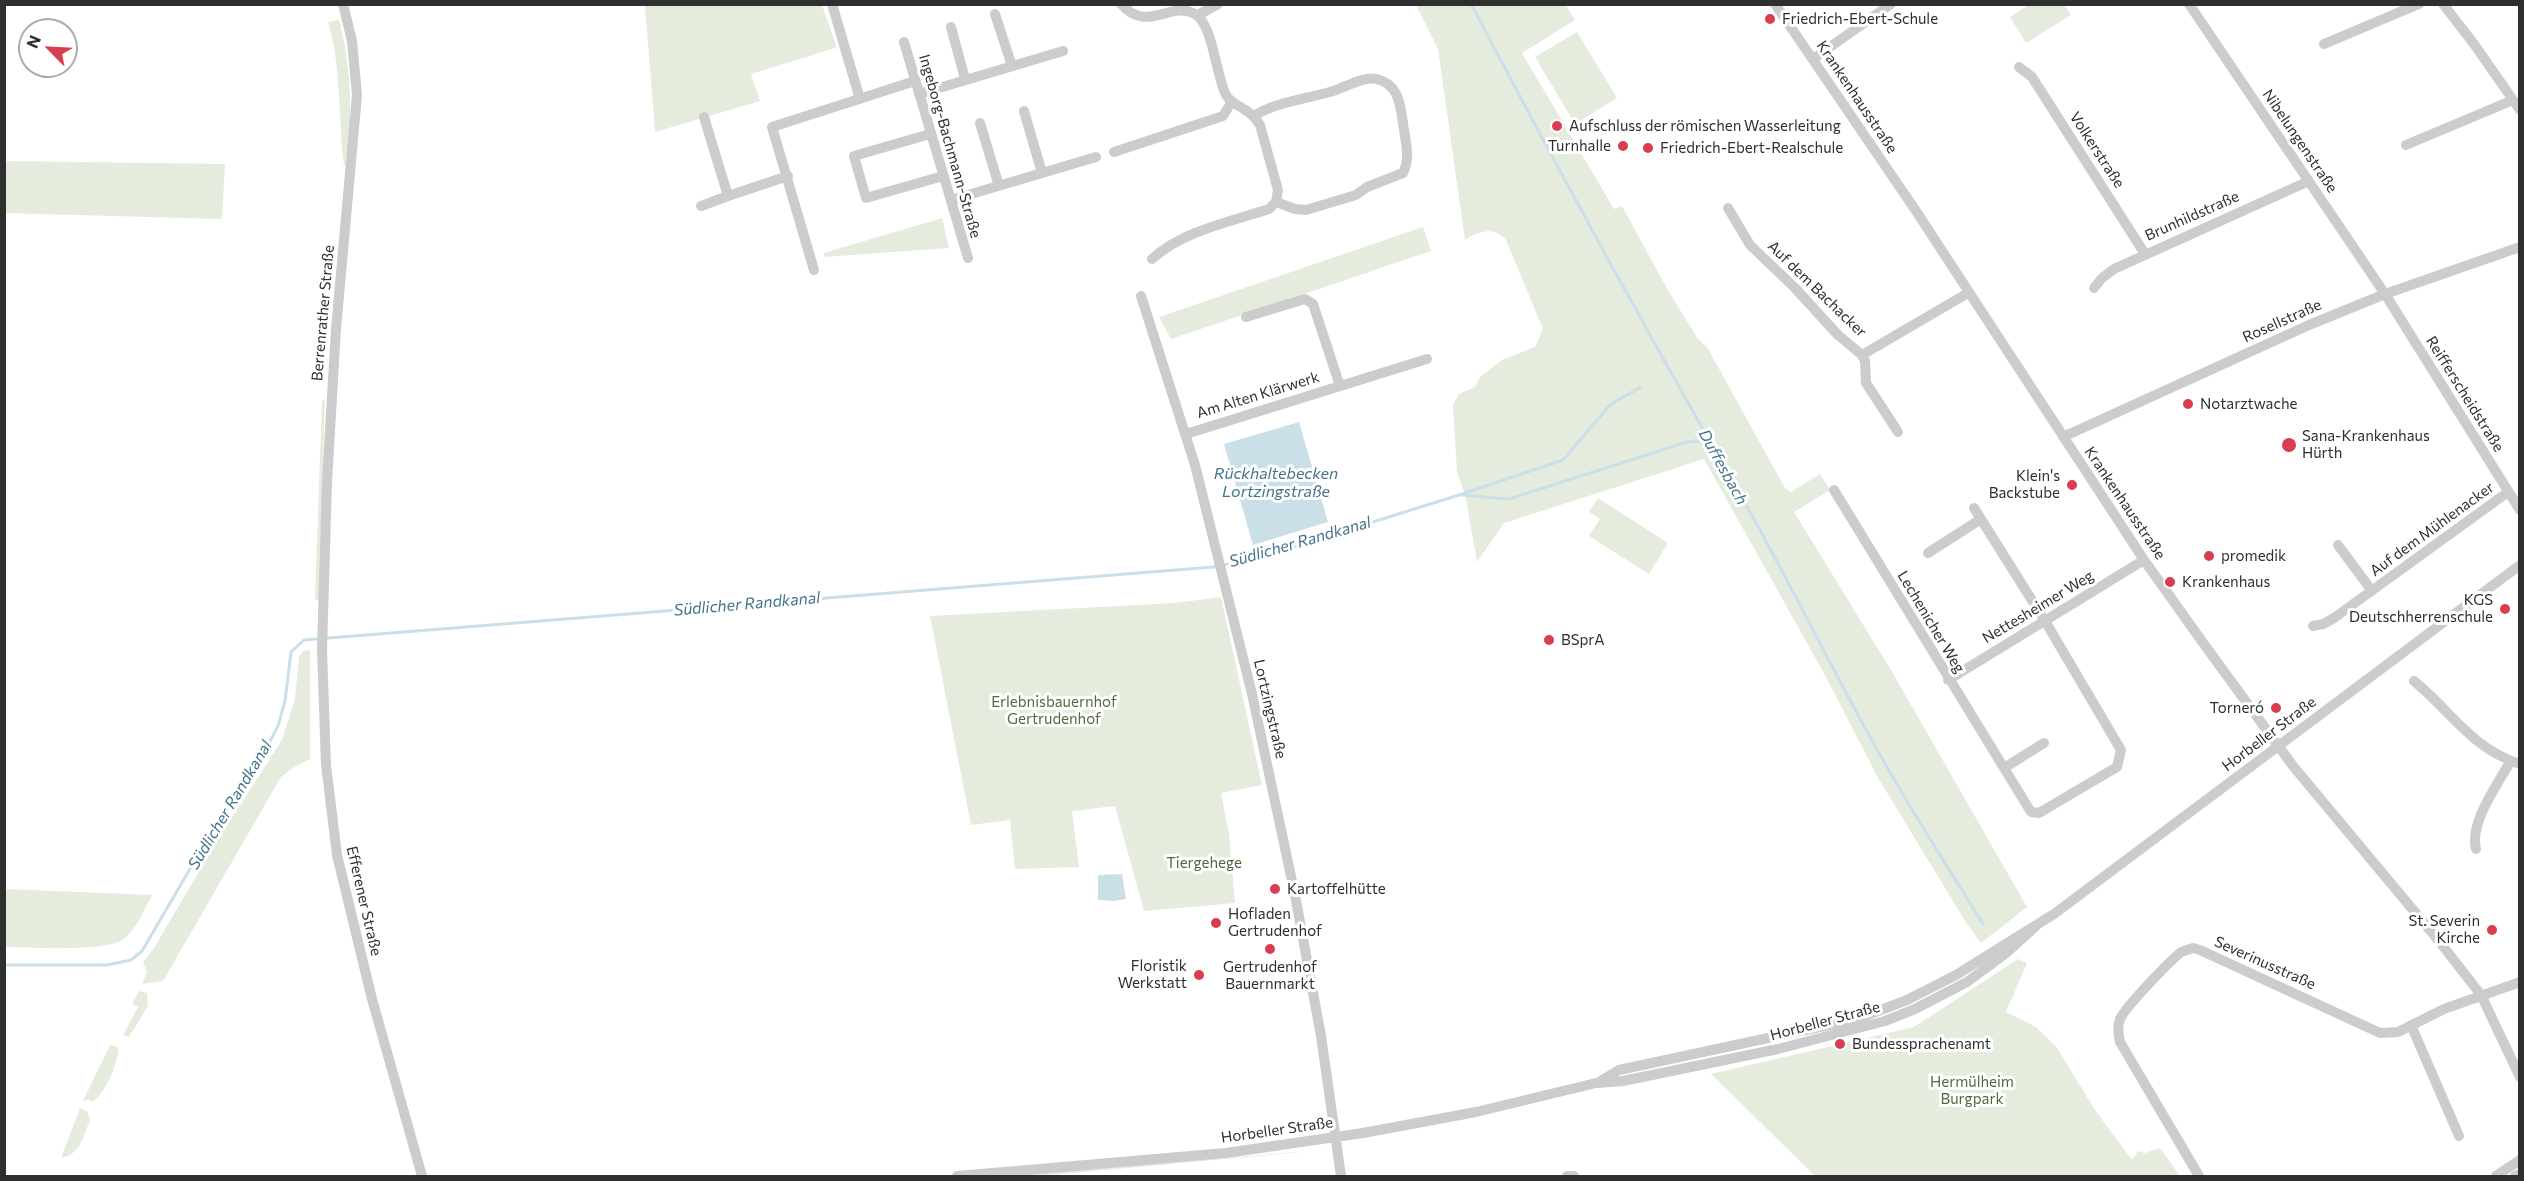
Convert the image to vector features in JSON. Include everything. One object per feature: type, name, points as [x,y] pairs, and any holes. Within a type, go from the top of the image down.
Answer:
[{"type":"street","name":"Berrenrather Straße","points":[[323,626],[331,396],[357,95],[352,41],[343,4]]},
{"type":"street","points":[[832,4],[860,99]]},
{"type":"street","points":[[1121,4],[1126,10],[1138,16],[1152,19],[1180,11],[1189,11],[1203,20],[1226,96],[1255,115],[1260,125],[1278,190],[1276,202],[1269,209],[1181,239],[1166,246],[1152,259]]},
{"type":"street","points":[[1198,15],[1218,4]]},
{"type":"street","name":"Krankenhausstraße","points":[[1775,4],[1916,211],[2144,560],[2278,746],[2481,994],[2520,1077]]},
{"type":"street","points":[[1813,59],[1891,4]]},
{"type":"street","name":"Nibelungenstraße","points":[[2189,4],[2385,294]]},
{"type":"street","points":[[2324,44],[2419,4]]},
{"type":"street","points":[[2406,145],[2516,105],[2443,4]]},
{"type":"street","points":[[995,14],[1012,66]]},
{"type":"street","points":[[951,27],[965,79]]},
{"type":"street","name":"Ingeborg-Bachmann-Straße","points":[[904,42],[968,258]]},
{"type":"street","points":[[919,94],[1064,51]]},
{"type":"street","name":"Volkerstraße","points":[[2019,67],[2032,77],[2145,254]]},
{"type":"street","points":[[1255,115],[1287,101],[1336,90],[1369,78],[1387,84],[1399,98],[1407,159],[1403,173],[1367,187],[1356,195],[1306,210],[1295,209],[1276,202]]},
{"type":"street","points":[[814,270],[772,127],[915,81]]},
{"type":"street","points":[[1114,152],[1223,117],[1232,101]]},
{"type":"street","points":[[1024,111],[1041,173]]},
{"type":"street","points":[[704,117],[728,196]]},
{"type":"street","points":[[980,123],[999,186]]},
{"type":"street","points":[[930,134],[854,156],[866,198],[943,176]]},
{"type":"street","points":[[951,200],[1096,157]]},
{"type":"street","points":[[701,206],[788,176]]},
{"type":"street","name":"Brunhildstraße","points":[[2094,288],[2114,269],[2309,181]]},
{"type":"street","name":"Auf dem Bachacker","points":[[1728,208],[1750,245],[1798,291],[1838,335],[1862,355],[1865,361],[1866,383],[1898,432]]},
{"type":"street","name":"Rosellstraße","points":[[2063,437],[2299,330],[2385,294],[2520,247]]},
{"type":"street","name":"Auf dem Bachacker","points":[[1862,355],[1968,293]]},
{"type":"street","name":"Reifferscheidstraße","points":[[2385,294],[2520,510]]},
{"type":"street","name":"Lortzingstraße","points":[[1141,296],[1186,434],[1252,694],[1295,895],[1322,1036],[1341,1176]]},
{"type":"street","name":"Am Alten Klärwerk","points":[[1246,317],[1305,299],[1313,303],[1340,386]]},
{"type":"street","name":"Am Alten Klärwerk","points":[[1186,434],[1427,358]]},
{"type":"street","name":"Lechenicher Weg","points":[[1834,490],[1948,680],[2031,812],[2039,813],[2117,767],[2121,750],[2045,621]]},
{"type":"street","name":"Auf dem Mühlenacker","points":[[2313,626],[2334,618],[2508,492]]},
{"type":"street","points":[[1974,508],[2045,621]]},
{"type":"street","points":[[1928,553],[1981,519]]},
{"type":"street","name":"Auf dem Mühlenacker","points":[[2338,545],[2372,591]]},
{"type":"street","name":"Nettesheimer Weg","points":[[1948,680],[2144,560]]},
{"type":"street","name":"Horbeller Straße","points":[[957,1176],[1226,1152],[1336,1137],[1476,1112],[1596,1083],[1623,1080],[1778,1049],[1885,1022],[1967,982],[2005,954],[2036,926],[2520,566]]},
{"type":"street","name":"Efferener Straße","points":[[323,626],[326,765],[337,855],[372,999],[422,1176]]},
{"type":"street","points":[[2414,681],[2467,734],[2515,763],[2480,818],[2474,841],[2476,849]]},
{"type":"street","points":[[2004,768],[2044,743]]},
{"type":"street","name":"Severinusstraße","points":[[2199,1176],[2120,1042],[2117,1033],[2125,1011],[2181,952],[2193,948],[2210,954],[2380,1033],[2398,1032],[2481,994],[2520,982]]},
{"type":"street","points":[[2411,1025],[2459,1136]]},
{"type":"street","points":[[2496,1176],[2520,1160]]},
{"type":"street","points":[[2514,1176],[2520,1174]]},
{"type":"street","points":[[1567,1176],[1574,1176]]},
{"type":"green space","points":[[2030,4],[2064,5],[2071,15],[2026,43],[2010,17]]},
{"type":"green space","points":[[645,5],[822,5],[836,45],[835,48],[751,74],[760,101],[655,132]]},
{"type":"green space","points":[[1416,5],[1566,5],[1575,20],[1522,53],[1614,209],[1622,206],[1669,292],[1698,339],[1707,347],[1785,488],[1791,492],[1820,474],[1830,490],[1794,512],[1891,670],[2027,907],[1981,943],[1965,921],[1877,776],[1826,677],[1704,459],[1504,523],[1477,562],[1465,494],[1457,472],[1453,405],[1459,394],[1475,387],[1480,377],[1502,360],[1535,347],[1543,329],[1506,240],[1496,233],[1486,231],[1465,240],[1438,49]]},
{"type":"green space","points":[[339,20],[350,92],[347,165],[344,165],[342,147],[336,57],[328,22]]},
{"type":"green space","points":[[1577,32],[1617,98],[1575,124],[1535,57]]},
{"type":"green space","points":[[5,161],[225,164],[222,219],[5,213]]},
{"type":"green space","points":[[942,218],[949,248],[824,257],[824,253]]},
{"type":"green space","points":[[1423,227],[1431,251],[1171,339],[1159,317]]},
{"type":"green space","points":[[325,400],[319,600],[315,600],[322,401]]},
{"type":"green space","points":[[1598,498],[1668,543],[1649,574],[1589,536],[1600,519],[1589,512]]},
{"type":"green space","name":"Erlebnisbauernhof Gertrudenhof","points":[[1221,597],[1262,785],[1221,793],[1229,834],[1235,903],[1144,911],[1115,806],[1072,811],[1079,867],[1015,869],[1010,820],[971,825],[930,616],[1175,603]]},
{"type":"green space","points":[[310,650],[310,759],[281,777],[163,981],[142,984],[147,972],[143,962],[154,948],[217,841],[282,740],[295,699],[299,657],[303,651]]},
{"type":"green space","points":[[5,889],[152,895],[133,929],[125,938],[116,943],[86,947],[5,947]]},
{"type":"green space","name":"Hermülheim Burgpark","points":[[2018,959],[2027,963],[2006,1012],[2036,1027],[2057,1048],[2095,1110],[2132,1160],[2138,1151],[2145,1153],[2160,1148],[2180,1176],[1815,1176],[1711,1074],[1914,1027]]},
{"type":"green space","points":[[139,991],[147,993],[148,1006],[129,1037],[123,1035],[138,1007],[132,1004]]},
{"type":"green space","points":[[110,1045],[118,1047],[118,1053],[110,1078],[97,1099],[92,1102],[89,1099],[83,1101]]},
{"type":"green space","points":[[80,1108],[87,1111],[90,1120],[77,1149],[61,1158]]},
{"type":"green space","points":[[1301,1152],[1040,1176],[1008,1176]]},
{"type":"water","name":"Rückhaltebecken Lortzingstraße","points":[[1299,422],[1328,522],[1253,545],[1224,444]]},
{"type":"water","points":[[1122,874],[1126,899],[1098,900],[1098,875]]},
{"type":"waterway","name":"Duffesbach","points":[[1471,4],[1604,252],[1759,528],[1879,753],[1983,924]]},
{"type":"waterway","name":"Südlicher Randkanal","points":[[4,965],[107,965],[131,960],[142,951],[208,838],[278,726],[285,701],[291,652],[304,640],[1213,567],[1258,558],[1563,460],[1611,404],[1641,387]]},
{"type":"waterway","points":[[1461,495],[1509,499],[1687,442],[1699,441],[1708,444]]},
{"type":"place","name":"Friedrich-Ebert-Schule","points":[[1770,19]]},
{"type":"place","name":"Aufschluss der römischen Wasserleitung","points":[[1557,126]]},
{"type":"place","name":"Turnhalle","points":[[1623,146]]},
{"type":"place","name":"Friedrich-Ebert-Realschule","points":[[1648,148]]},
{"type":"place","name":"Notarztwache","points":[[2188,404]]},
{"type":"place","name":"Sana-Krankenhaus Hürth","points":[[2289,445]]},
{"type":"place","name":"Klein's Backstube","points":[[2072,485]]},
{"type":"place","name":"promedik","points":[[2209,556]]},
{"type":"place","name":"Krankenhaus","points":[[2170,582]]},
{"type":"place","name":"KGS Deutschherrenschule","points":[[2505,609]]},
{"type":"place","name":"BSprA","points":[[1549,640]]},
{"type":"place","name":"Torneró","points":[[2276,708]]},
{"type":"place","name":"Kartoffelhütte","points":[[1275,889]]},
{"type":"place","name":"Hofladen Gertrudenhof","points":[[1216,923]]},
{"type":"place","name":"St. Severin Kirche","points":[[2492,930]]},
{"type":"place","name":"Gertrudenhof Bauernmarkt","points":[[1270,949]]},
{"type":"place","name":"Floristik Werkstatt","points":[[1199,975]]},
{"type":"place","name":"Bundessprachenamt","points":[[1840,1044]]},
{"type":"park label","name":"Tiergehege","points":[[1204,863]]}]
